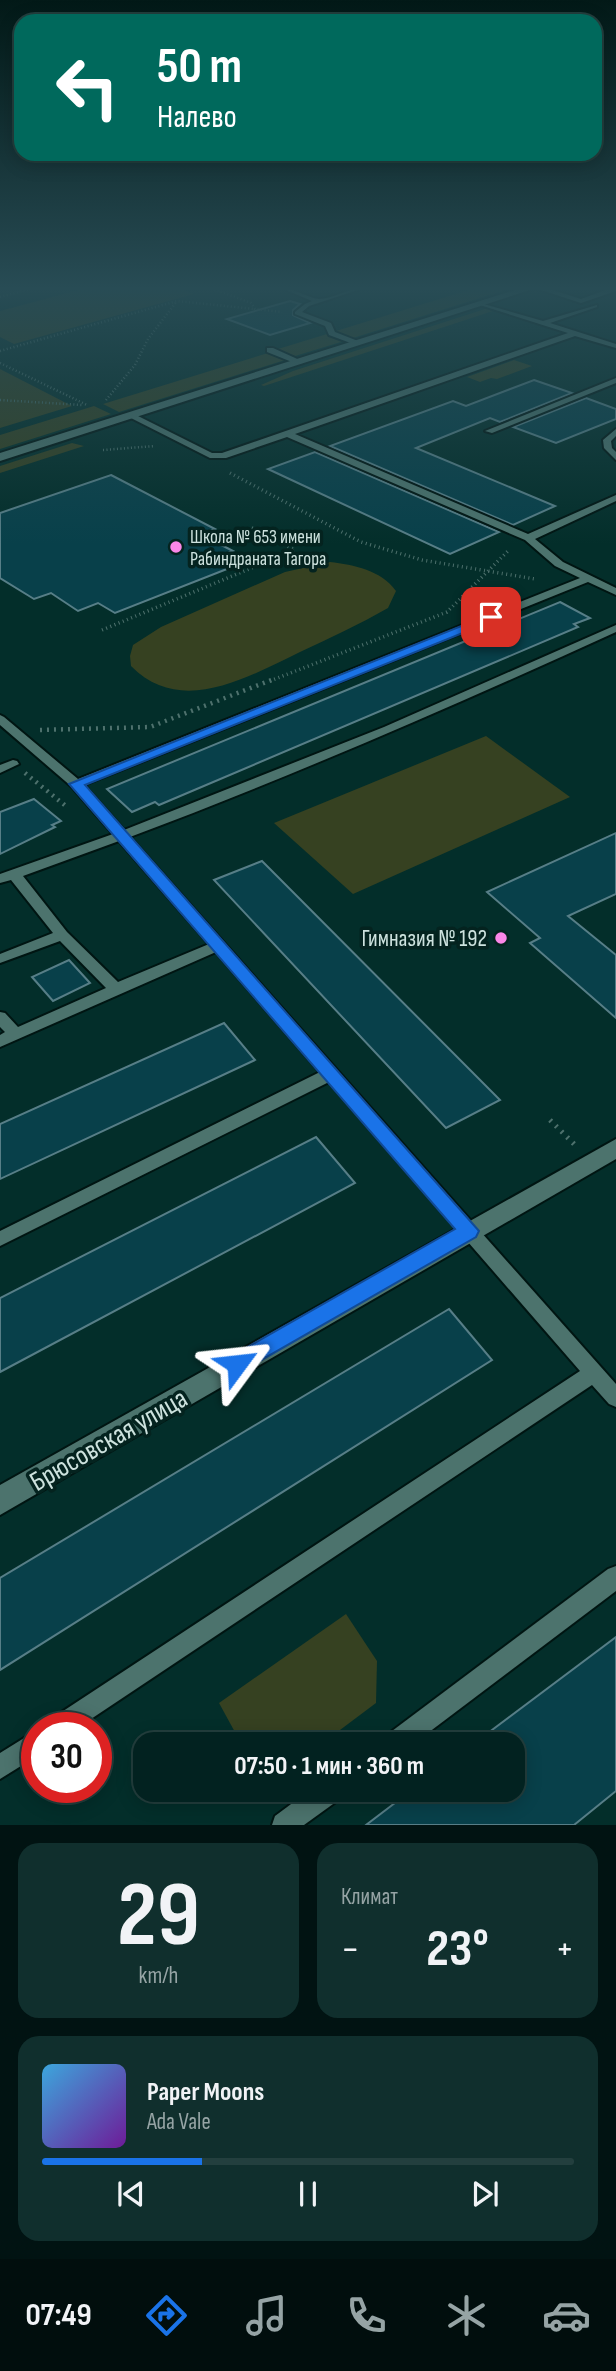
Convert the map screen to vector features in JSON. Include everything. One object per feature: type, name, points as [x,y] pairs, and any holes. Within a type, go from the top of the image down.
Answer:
[{"type":"street","points":[[0,457],[265,373]]},
{"type":"street","name":"Брюсовская улица","points":[[0,1501],[616,1148]]},
{"type":"lane","points":[[131,416],[210,455],[223,456],[461,373]]},
{"type":"lane","points":[[489,431],[616,380]]},
{"type":"lane","points":[[616,432],[607,440],[608,448],[616,457]]},
{"type":"lane","points":[[288,434],[528,538],[559,564],[616,592]]},
{"type":"lane","points":[[528,538],[616,498]]},
{"type":"lane","points":[[76,784],[587,579]]},
{"type":"lane","points":[[116,989],[7,877],[122,837],[378,735],[616,628]]},
{"type":"lane","points":[[0,719],[76,784],[616,1398]]},
{"type":"lane","points":[[0,769],[13,764]]},
{"type":"lane","points":[[1,959],[62,935]]},
{"type":"lane","points":[[0,1041],[218,946]]},
{"type":"lane","points":[[0,1017],[16,1034]]},
{"type":"lane","points":[[0,1239],[331,1074]]},
{"type":"lane","points":[[82,1712],[594,1373]]},
{"type":"lane","points":[[409,1732],[616,1577]]},
{"type":"lane","points":[[0,1767],[21,1753]]},
{"type":"lane","points":[[284,1825],[315,1802]]},
{"type":"path","points":[[0,400],[87,405],[21,373]]},
{"type":"path","points":[[106,400],[128,373]]},
{"type":"path","points":[[103,450],[161,447]]},
{"type":"path","points":[[227,472],[365,545],[484,572],[574,584]]},
{"type":"path","points":[[102,629],[295,550],[250,527]]},
{"type":"path","points":[[15,730],[150,727],[447,612],[503,553],[528,538]]},
{"type":"path","points":[[550,1120],[584,1154]]},
{"type":"green space","points":[[0,373],[8,373],[72,406],[0,428]]},
{"type":"green space","points":[[203,373],[243,373],[119,412],[103,404]]},
{"type":"green space","points":[[288,373],[303,373],[264,386],[261,385]]},
{"type":"green space","points":[[478,373],[513,373],[480,382],[467,377]]},
{"type":"green space","points":[[94,406],[111,414],[0,449],[0,435]]},
{"type":"green space","points":[[72,443],[84,446],[0,473],[0,466]]},
{"type":"green space","points":[[330,562],[357,567],[383,578],[396,591],[388,608],[259,672],[215,687],[193,691],[171,689],[150,681],[131,666],[133,645],[161,627],[285,572]]},
{"type":"green space","points":[[486,736],[570,797],[353,894],[274,823]]},
{"type":"green space","points":[[346,1614],[377,1661],[376,1703],[337,1732],[235,1732],[219,1703]]},
{"type":"building","points":[[534,380],[572,393],[500,422],[490,418],[416,448],[555,506],[513,525],[330,446],[453,401],[466,406]]},
{"type":"building","points":[[586,398],[616,409],[616,419],[556,443],[513,427]]},
{"type":"building","points":[[315,452],[499,532],[450,554],[268,469]]},
{"type":"building","points":[[111,475],[215,529],[202,535],[233,551],[216,558],[232,567],[115,613],[98,603],[78,611],[51,593],[34,599],[0,578],[0,513]]},
{"type":"building","points":[[560,602],[590,618],[574,624],[578,627],[159,805],[155,802],[132,812],[107,789]]},
{"type":"building","points":[[34,799],[61,821],[52,825],[55,827],[0,854],[0,812]]},
{"type":"building","points":[[616,833],[616,894],[568,916],[616,955],[616,1018],[530,943],[540,938],[487,892]]},
{"type":"building","points":[[262,861],[500,1100],[446,1128],[214,880]]},
{"type":"building","points":[[69,960],[90,983],[53,1001],[32,977]]},
{"type":"building","points":[[224,1023],[255,1060],[0,1179],[0,1124]]},
{"type":"building","points":[[316,1137],[355,1183],[0,1372],[0,1298]]},
{"type":"building","points":[[449,1309],[492,1360],[0,1670],[0,1578]]},
{"type":"building","points":[[616,1637],[616,1791],[574,1825],[366,1825],[396,1802],[525,1802],[525,1732],[489,1732]]},
{"type":"place","name":"Школа № 653 имени Рабиндраната Тагора","points":[[176,547]]},
{"type":"place","name":"Гимназия № 192","points":[[501,938]]},
{"type":"route","points":[[237,1364],[469,1231],[76,784],[491,617]]}]
